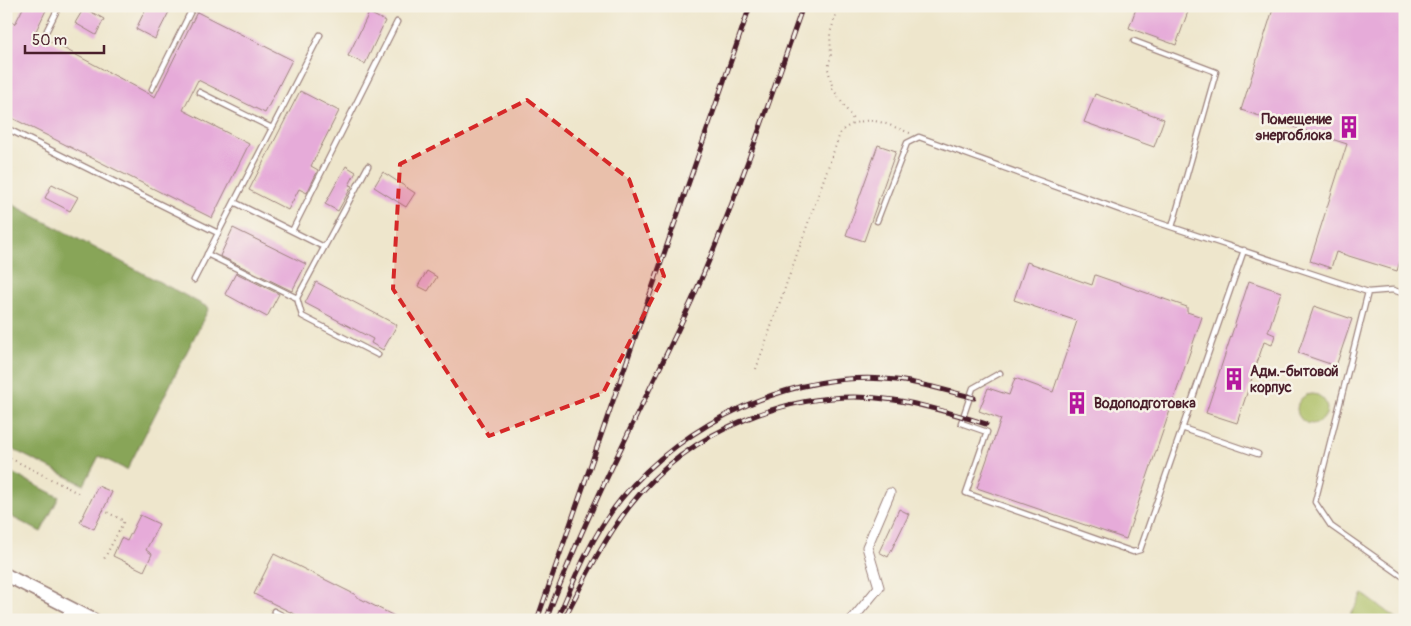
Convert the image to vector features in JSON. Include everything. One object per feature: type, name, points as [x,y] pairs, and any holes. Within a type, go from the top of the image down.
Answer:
[{"type":"street","points":[[852,620],[879,587],[867,547],[890,493]]},
{"type":"street","points":[[6,575],[68,614],[94,620]]},
{"type":"lane","points":[[47,30],[59,6]]},
{"type":"lane","points":[[152,89],[192,9],[191,6]]},
{"type":"lane","points":[[292,231],[398,22]]},
{"type":"lane","points":[[194,280],[320,35]]},
{"type":"lane","points":[[1134,41],[1216,72],[1172,227]]},
{"type":"lane","points":[[199,92],[272,128]]},
{"type":"lane","points":[[6,128],[218,233]]},
{"type":"lane","points":[[877,221],[907,143],[919,137],[1172,227],[1368,292],[1393,290],[1405,294]]},
{"type":"lane","points":[[368,166],[297,298],[302,316],[378,355]]},
{"type":"lane","points":[[234,202],[324,248]]},
{"type":"lane","points":[[1000,373],[973,388],[961,423],[987,432],[966,494],[1132,552],[1140,550],[1244,250]]},
{"type":"lane","points":[[207,254],[297,298]]},
{"type":"lane","points":[[1368,292],[1315,502],[1321,514],[1331,526],[1405,578]]},
{"type":"lane","points":[[1182,428],[1258,454]]},
{"type":"lane","points":[[274,611],[290,620]]},
{"type":"path","points":[[839,6],[830,33],[831,55],[828,69],[833,89],[854,122]]},
{"type":"path","points":[[756,369],[841,130],[854,122],[877,121],[919,137]]},
{"type":"path","points":[[6,456],[78,493]]},
{"type":"path","points":[[103,510],[124,521],[103,561]]},
{"type":"highlighted area","points":[[527,100],[629,179],[664,276],[603,393],[489,436],[393,289],[400,164]]},
{"type":"green space","points":[[6,201],[209,308],[127,470],[99,456],[84,485],[6,446]]},
{"type":"green space","points":[[1312,394],[1323,398],[1327,409],[1323,420],[1312,424],[1301,420],[1297,409],[1301,398]]},
{"type":"green space","points":[[6,470],[59,497],[41,532],[6,514]]},
{"type":"green space","points":[[1363,594],[1398,620],[1348,620]]},
{"type":"building","points":[[24,6],[48,6],[35,33],[155,97],[197,12],[292,60],[265,113],[198,80],[183,110],[249,144],[212,218],[6,115],[6,19],[15,24]]},
{"type":"building","points":[[147,6],[172,6],[155,39],[136,29]]},
{"type":"building","points":[[1137,6],[1190,6],[1176,45],[1129,28]]},
{"type":"building","name":"Помещение энергоблока","points":[[1274,6],[1405,6],[1405,245],[1397,271],[1336,252],[1331,268],[1310,261],[1347,144],[1241,110]]},
{"type":"building","points":[[84,8],[104,19],[96,35],[75,23]]},
{"type":"building","points":[[369,13],[385,21],[365,64],[348,56]]},
{"type":"building","points":[[300,91],[339,111],[311,166],[318,170],[307,193],[299,189],[288,210],[249,190]]},
{"type":"building","points":[[1095,94],[1164,119],[1154,147],[1084,122]]},
{"type":"building","points":[[878,145],[896,151],[864,241],[846,235]]},
{"type":"building","points":[[346,166],[356,172],[349,185],[352,186],[338,211],[325,204]]},
{"type":"building","points":[[383,172],[415,193],[406,207],[374,187]]},
{"type":"building","points":[[52,184],[78,197],[70,211],[45,198]]},
{"type":"building","points":[[233,228],[306,264],[292,291],[220,256]]},
{"type":"building","name":"Водоподготовка","points":[[1027,262],[1092,285],[1095,275],[1187,307],[1187,312],[1202,317],[1126,539],[977,488],[1001,419],[979,411],[988,388],[1009,395],[1015,378],[1053,392],[1077,321],[1014,300]]},
{"type":"building","points":[[427,271],[437,277],[428,291],[418,286]]},
{"type":"building","points":[[236,273],[279,294],[267,317],[225,294]]},
{"type":"building","name":"Адм.-бытовой корпус","points":[[1249,281],[1281,292],[1268,332],[1275,335],[1272,345],[1264,342],[1237,423],[1206,413]]},
{"type":"building","points":[[316,282],[397,325],[383,350],[371,343],[373,339],[305,303]]},
{"type":"building","points":[[1314,306],[1352,319],[1336,366],[1298,353]]},
{"type":"building","points":[[98,486],[112,492],[94,529],[80,522]]},
{"type":"building","points":[[899,509],[909,514],[888,557],[879,552]]},
{"type":"building","points":[[140,515],[159,524],[146,550],[152,554],[144,571],[113,556],[121,538],[127,541]]},
{"type":"building","points":[[274,554],[402,620],[306,620],[254,594]]},
{"type":"railway","points":[[537,620],[750,6]]},
{"type":"railway","points":[[546,620],[597,498],[708,264],[803,6]]},
{"type":"railway","points":[[557,620],[593,542],[621,499],[647,471],[676,446],[709,424],[744,406],[781,392],[820,383],[858,379],[906,381],[974,398]]},
{"type":"railway","points":[[566,615],[611,533],[629,507],[654,479],[682,455],[713,435],[747,419],[783,407],[820,399],[857,397],[918,404],[986,424]]},
{"type":"place","name":"Помещение энергоблока","points":[[1349,127]]},
{"type":"place","name":"Адм.-бытовой корпус","points":[[1234,379]]},
{"type":"place","name":"Водоподготовка","points":[[1077,403]]}]
